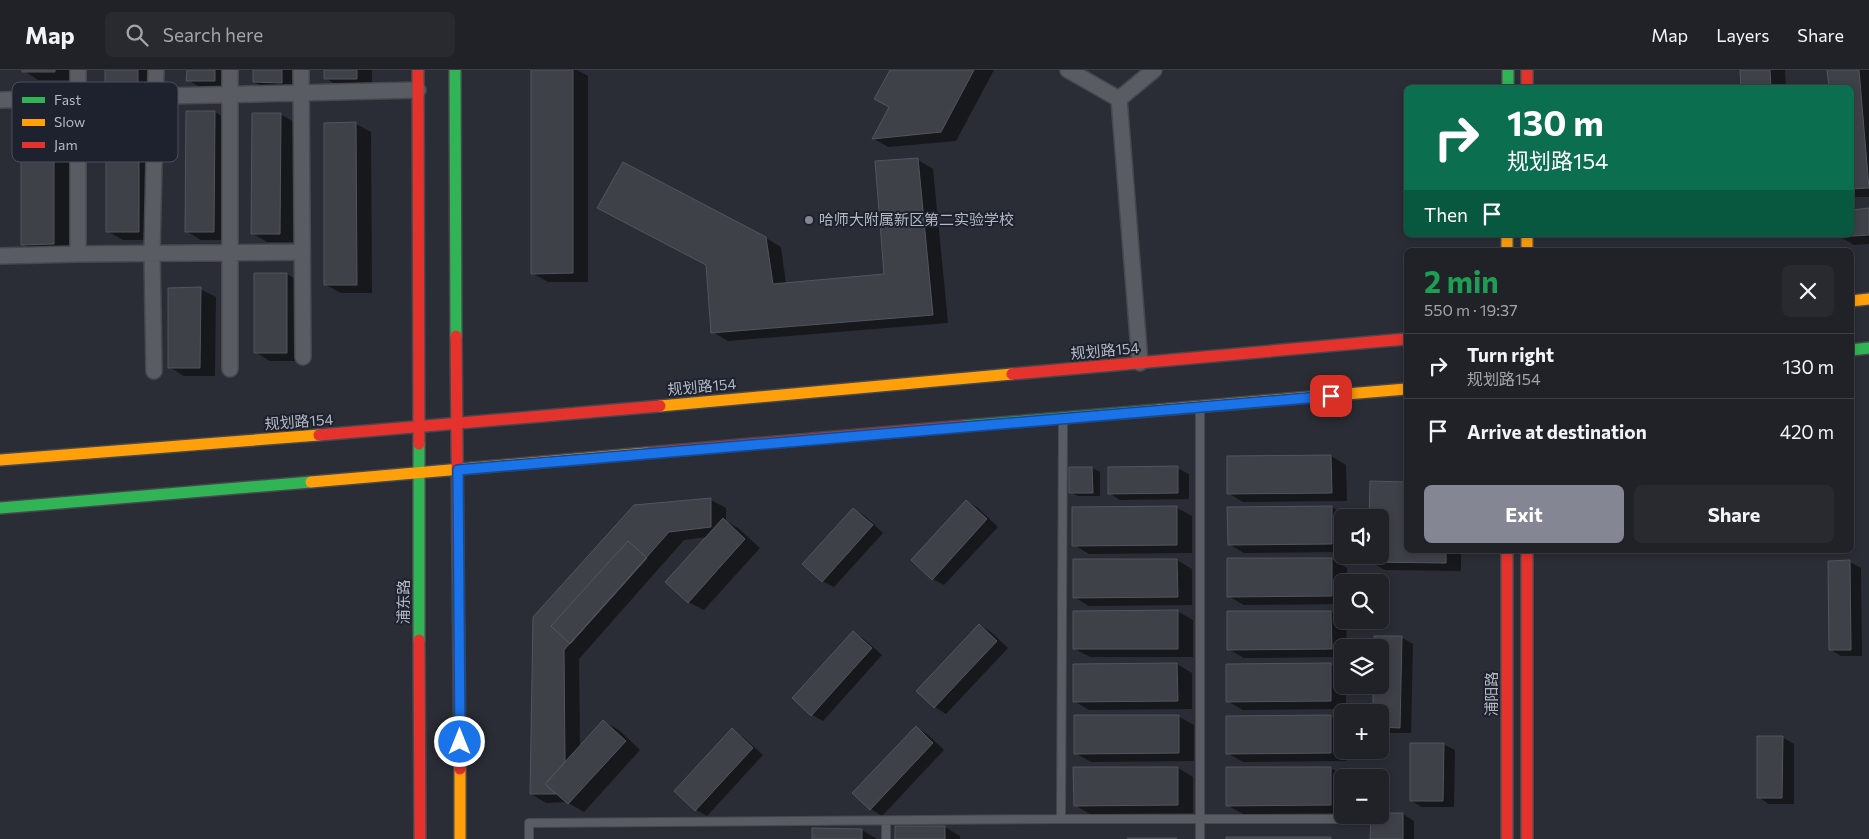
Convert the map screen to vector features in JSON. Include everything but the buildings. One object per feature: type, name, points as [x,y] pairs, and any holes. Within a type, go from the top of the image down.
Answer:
[{"type":"main road","name":"浦东路","points":[[418,70],[420,839]]},
{"type":"main road","points":[[455,70],[455,369],[458,470],[460,839]]},
{"type":"main road","points":[[1508,70],[1508,85]]},
{"type":"main road","points":[[1527,70],[1527,85]]},
{"type":"main road","points":[[1854,301],[1869,299]]},
{"type":"main road","name":"规划路154","points":[[0,460],[456,424],[1404,339]]},
{"type":"main road","points":[[1854,350],[1869,348]]},
{"type":"main road","points":[[0,508],[1404,389]]},
{"type":"main road","name":"浦阳路","points":[[1507,553],[1507,839]]},
{"type":"main road","points":[[1527,553],[1527,839]]},
{"type":"street","points":[[230,70],[230,368]]},
{"type":"street","points":[[302,70],[302,358]]},
{"type":"street","points":[[1068,70],[1119,99]]},
{"type":"street","points":[[1119,99],[1154,70]]},
{"type":"street","points":[[178,96],[418,90]]},
{"type":"street","points":[[1119,99],[1140,363]]},
{"type":"street","points":[[78,162],[78,254]]},
{"type":"street","points":[[154,162],[152,253],[154,371]]},
{"type":"street","points":[[0,256],[302,252]]},
{"type":"lane","points":[[1200,407],[1200,839]]},
{"type":"lane","points":[[1061,819],[1062,419]]},
{"type":"lane","points":[[529,839],[529,823],[1334,819]]},
{"type":"lane","points":[[886,821],[886,839]]},
{"type":"traffic: fast","points":[[455,70],[456,336]]},
{"type":"traffic: fast","points":[[1508,70],[1508,85]]},
{"type":"traffic: fast","points":[[1854,350],[1869,348]]},
{"type":"traffic: fast","points":[[964,426],[1159,410]]},
{"type":"traffic: fast","points":[[419,444],[419,640]]},
{"type":"traffic: fast","points":[[0,508],[311,482]]},
{"type":"traffic: slow","points":[[1507,237],[1507,248]]},
{"type":"traffic: slow","points":[[1527,237],[1527,248]]},
{"type":"traffic: slow","points":[[1854,301],[1869,299]]},
{"type":"traffic: slow","points":[[660,406],[1012,374]]},
{"type":"traffic: slow","points":[[1159,410],[1404,389]]},
{"type":"traffic: slow","points":[[0,460],[319,435]]},
{"type":"traffic: slow","points":[[311,482],[647,453]]},
{"type":"traffic: slow","points":[[460,769],[460,839]]},
{"type":"traffic: jam","points":[[418,70],[419,444]]},
{"type":"traffic: jam","points":[[1527,70],[1527,85]]},
{"type":"traffic: jam","points":[[456,336],[460,769]]},
{"type":"traffic: jam","points":[[1012,374],[1404,339]]},
{"type":"traffic: jam","points":[[319,435],[660,406]]},
{"type":"traffic: jam","points":[[647,453],[964,426]]},
{"type":"traffic: jam","points":[[1507,553],[1507,839]]},
{"type":"traffic: jam","points":[[1527,553],[1527,839]]},
{"type":"traffic: jam","points":[[419,640],[420,839]]},
{"type":"place","name":"哈师大附属新区第二实验学校","points":[[809,220]]},
{"type":"route","points":[[460,742],[458,470],[1331,396]]}]
